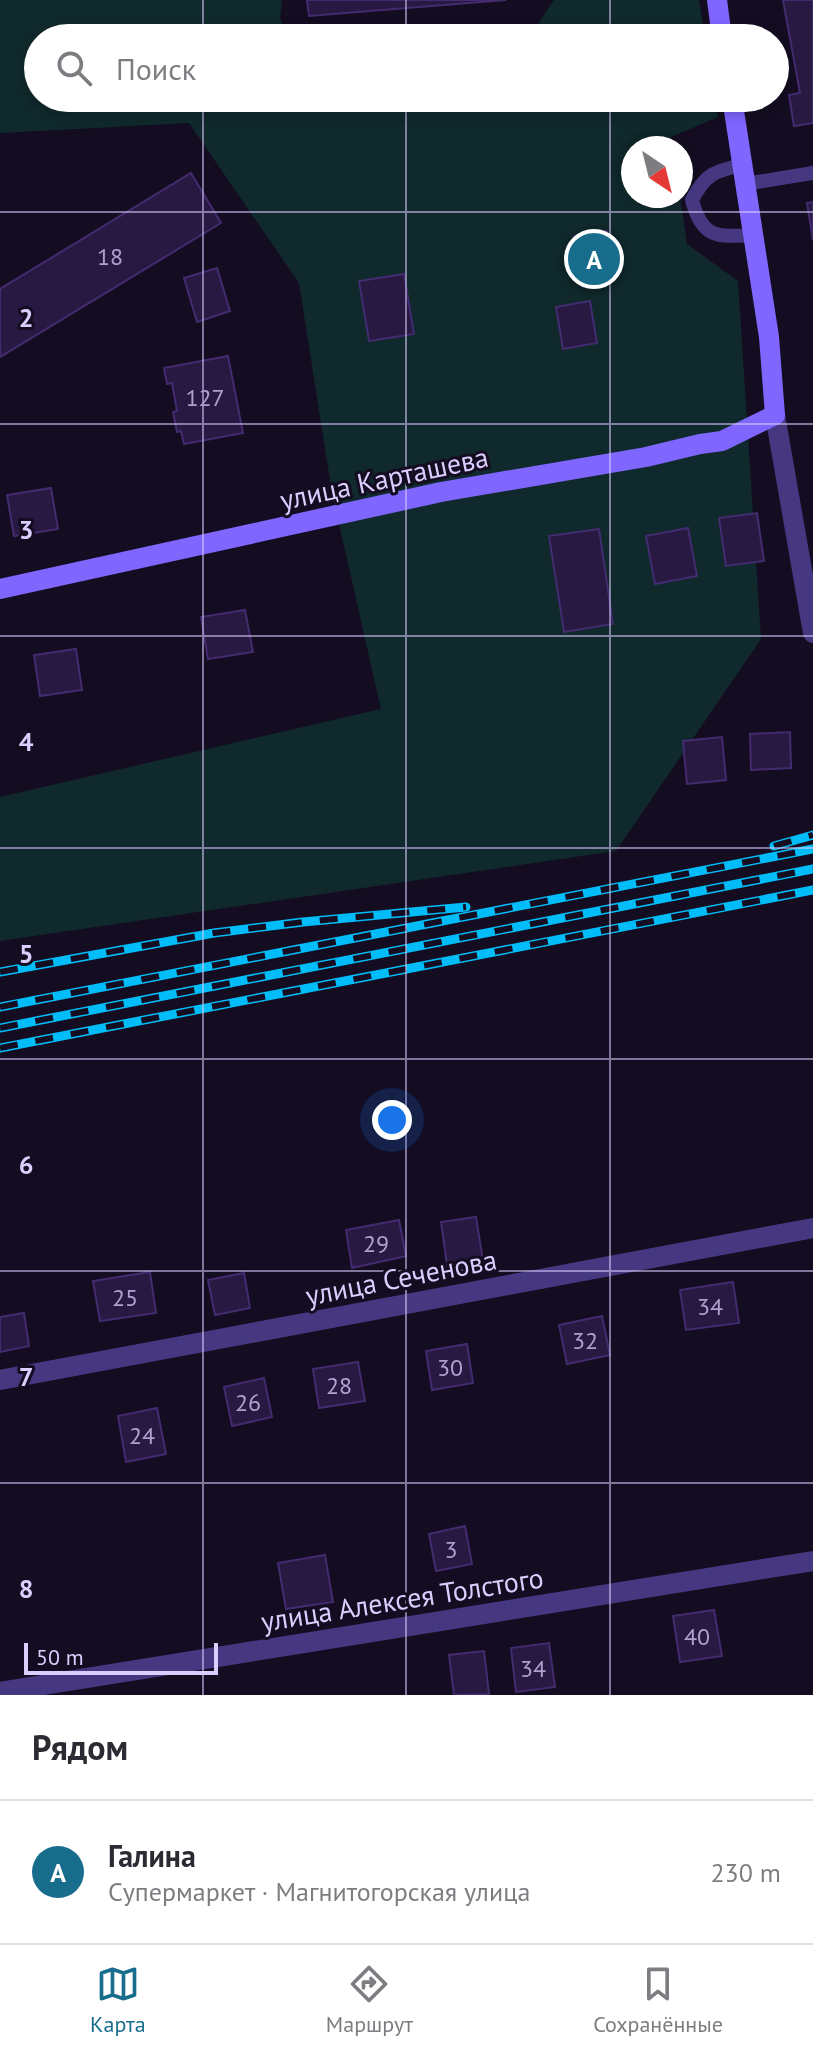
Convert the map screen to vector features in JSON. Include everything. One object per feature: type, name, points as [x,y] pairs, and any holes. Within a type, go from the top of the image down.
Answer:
[{"type":"main road","points":[[717,0],[720,24]]},
{"type":"main road","points":[[734,112],[769,337],[775,415]]},
{"type":"main road","name":"улица Карташева","points":[[0,589],[441,492],[722,441],[775,415]]},
{"type":"street","points":[[775,415],[813,633]]},
{"type":"street","name":"улица Сеченова","points":[[0,1380],[813,1228]]},
{"type":"street","name":"улица Алексея Толстого","points":[[0,1692],[813,1561]]},
{"type":"lane","points":[[753,235],[723,236],[706,229],[696,218],[692,200],[700,184],[715,171],[743,174],[813,173]]},
{"type":"green space","points":[[0,0],[282,0],[282,24],[24,24],[24,112],[717,112],[718,117],[673,136],[621,136],[621,208],[682,208],[687,244],[738,281],[761,639],[616,851],[0,941],[0,797],[381,709],[332,493],[299,283],[189,123],[0,133]]},
{"type":"green space","points":[[554,0],[699,0],[703,24],[538,24]]},
{"type":"building","points":[[307,0],[506,0],[309,16]]},
{"type":"building","points":[[783,0],[813,0],[813,123],[794,126],[789,95],[800,93]]},
{"type":"building","points":[[191,173],[221,223],[0,357],[0,289]]},
{"type":"building","points":[[813,202],[813,240],[807,203]]},
{"type":"building","points":[[607,231],[614,281],[581,286],[574,236]]},
{"type":"building","points":[[217,268],[230,311],[197,322],[184,278]]},
{"type":"building","points":[[404,274],[414,334],[369,341],[359,281]]},
{"type":"building","points":[[590,301],[597,343],[563,349],[556,307]]},
{"type":"building","points":[[228,356],[243,433],[184,444],[181,431],[177,432],[173,412],[177,411],[172,383],[167,384],[164,368]]},
{"type":"building","points":[[51,488],[58,529],[14,536],[7,495]]},
{"type":"building","points":[[757,513],[764,561],[726,566],[719,518]]},
{"type":"building","points":[[688,528],[697,576],[655,584],[646,536]]},
{"type":"building","points":[[599,529],[613,624],[564,632],[549,536]]},
{"type":"building","points":[[245,610],[253,652],[208,659],[201,617]]},
{"type":"building","points":[[76,649],[82,690],[40,696],[34,655]]},
{"type":"building","points":[[790,732],[791,768],[751,770],[750,734]]},
{"type":"building","points":[[722,737],[726,780],[687,784],[683,741]]},
{"type":"building","points":[[476,1217],[484,1267],[448,1272],[441,1222]]},
{"type":"building","points":[[399,1220],[406,1256],[352,1268],[346,1230]]},
{"type":"building","points":[[150,1272],[156,1313],[100,1321],[93,1281]]},
{"type":"building","points":[[244,1273],[250,1308],[215,1315],[208,1280]]},
{"type":"building","points":[[733,1282],[739,1323],[686,1330],[680,1290]]},
{"type":"building","points":[[24,1313],[29,1346],[0,1352],[0,1317]]},
{"type":"building","points":[[602,1316],[610,1355],[567,1364],[559,1325]]},
{"type":"building","points":[[467,1344],[473,1383],[432,1390],[426,1351]]},
{"type":"building","points":[[358,1362],[365,1401],[319,1408],[313,1369]]},
{"type":"building","points":[[264,1378],[272,1417],[232,1426],[224,1387]]},
{"type":"building","points":[[157,1408],[166,1454],[126,1462],[118,1416]]},
{"type":"building","points":[[465,1526],[472,1564],[436,1571],[429,1534]]},
{"type":"building","points":[[325,1555],[333,1602],[286,1609],[278,1563]]},
{"type":"building","points":[[714,1610],[722,1656],[680,1662],[673,1616]]},
{"type":"building","points":[[549,1643],[555,1687],[516,1692],[511,1648]]},
{"type":"building","points":[[484,1651],[489,1694],[454,1695],[449,1655]]},
{"type":"railway","points":[[774,846],[813,835]]},
{"type":"railway","points":[[0,1007],[813,849]]},
{"type":"railway","points":[[0,1028],[813,869]]},
{"type":"railway","points":[[0,1048],[813,890]]},
{"type":"railway","points":[[0,972],[214,933],[466,907]]},
{"type":"place","name":"Галина","points":[[594,259]]}]
